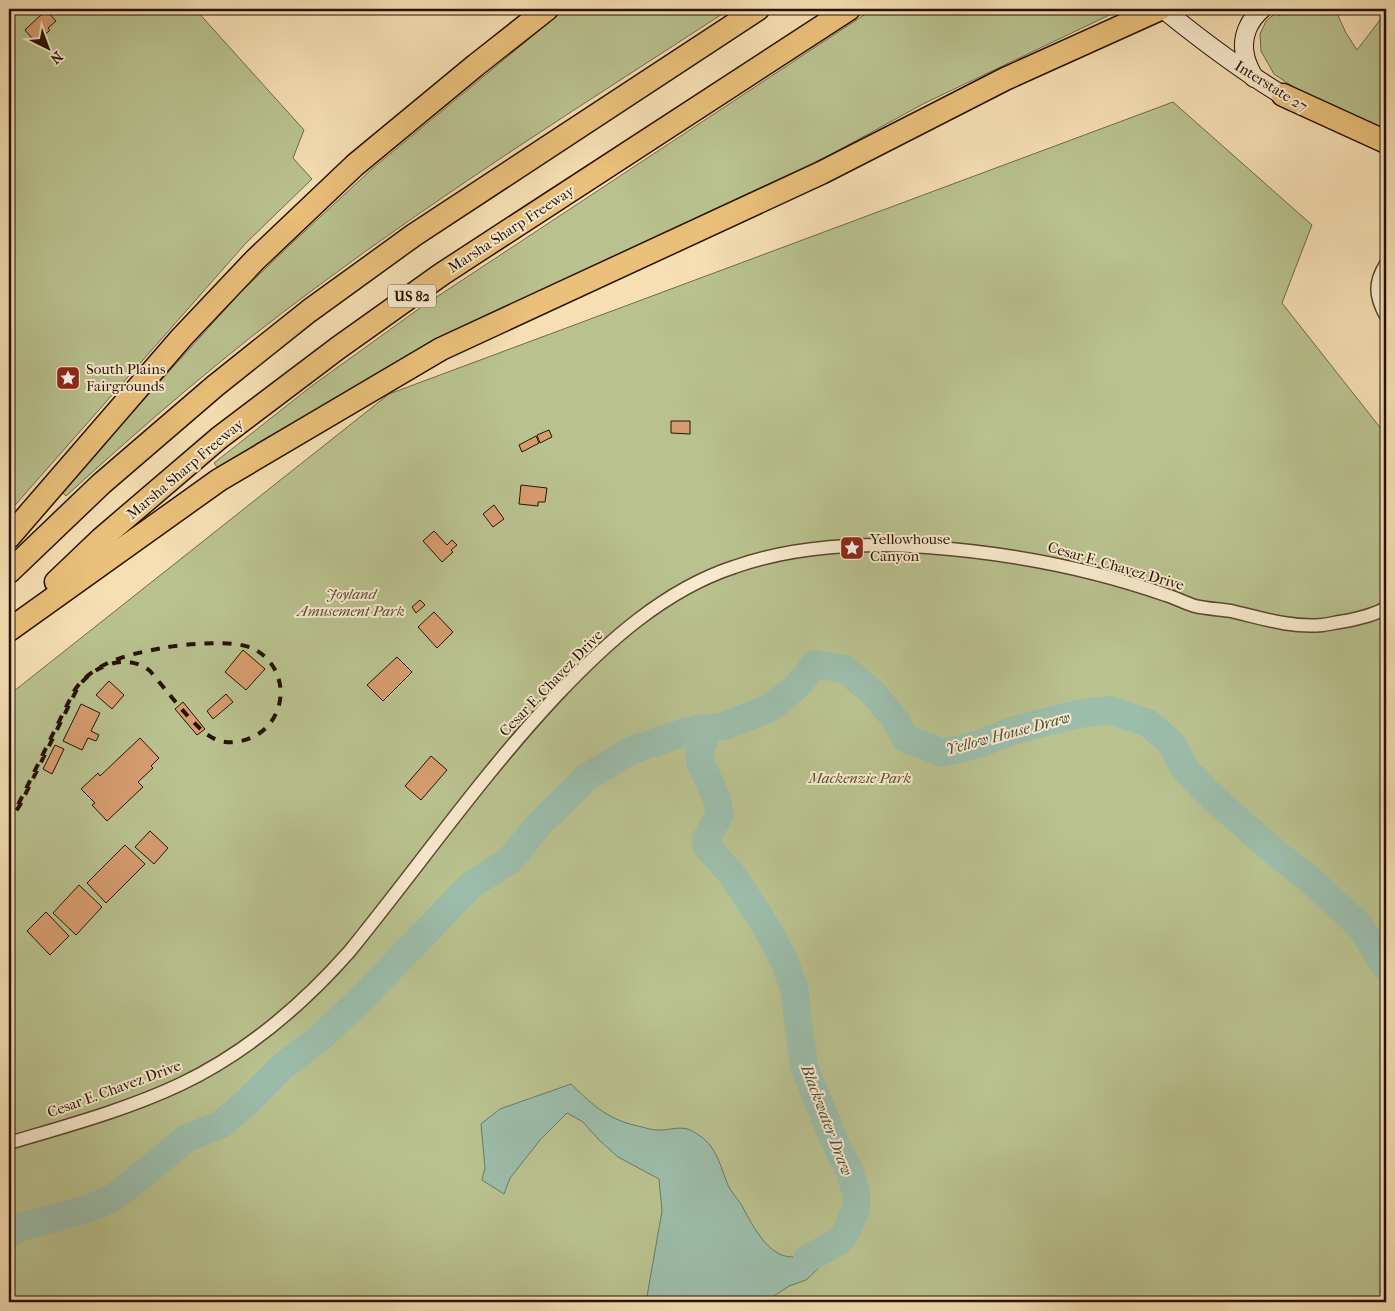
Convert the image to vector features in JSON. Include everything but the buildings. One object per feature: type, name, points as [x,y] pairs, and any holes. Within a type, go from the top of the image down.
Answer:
[{"type":"highway","points":[[9,537],[182,337],[255,260],[355,165],[547,9]]},
{"type":"highway","points":[[9,572],[101,484],[215,386],[309,312],[414,235],[758,9]]},
{"type":"highway","name":"Marsha Sharp Freeway","points":[[9,629],[101,539],[204,451],[338,348],[442,274],[849,9]]},
{"type":"highway","points":[[9,629],[219,480],[441,349],[821,173],[1005,79],[1162,9]]},
{"type":"highway","points":[[1283,95],[1386,142]]},
{"type":"main road","name":"Interstate 27","points":[[1162,9],[1254,78],[1386,154]]},
{"type":"main road","points":[[1254,78],[1245,57],[1244,43],[1246,32],[1254,16],[1262,9]]},
{"type":"street","points":[[1386,264],[1378,279],[1377,292],[1386,316]]},
{"type":"street","name":"Cesar E. Chavez Drive","points":[[9,1143],[90,1118],[180,1084],[221,1062],[278,1022],[327,976],[349,952],[497,763],[540,713],[574,678],[608,645],[664,602],[703,580],[732,567],[758,560],[840,547],[876,545],[915,546],[1017,556],[1069,566],[1196,606],[1278,622],[1320,625],[1359,618],[1386,608]]},
{"type":"green space","name":"South Plains Fairgrounds","points":[[9,9],[195,9],[304,130],[293,158],[312,179],[246,243],[9,512]]},
{"type":"green space","points":[[565,9],[730,9],[520,146],[365,252],[282,313],[218,364],[66,496],[61,491],[239,294],[291,244],[373,168]]},
{"type":"green space","points":[[873,9],[1122,9],[925,103],[826,157],[662,234],[562,285],[410,356],[261,441],[218,468],[214,463],[313,385],[420,308]]},
{"type":"green space","points":[[1291,9],[1335,9],[1346,33],[1357,50],[1386,12],[1386,138],[1328,110],[1274,74],[1261,51],[1260,34],[1266,21],[1277,12],[1279,16]]},
{"type":"green space","name":"Mackenzie Park","points":[[1173,102],[1312,225],[1282,303],[1386,435],[1386,1302],[9,1302],[9,695],[389,394]]},
{"type":"shaded area","points":[[571,1084],[595,1106],[620,1121],[655,1130],[685,1128],[704,1139],[715,1154],[729,1188],[741,1204],[755,1229],[775,1251],[792,1257],[810,1253],[839,1241],[839,1249],[806,1280],[789,1286],[765,1302],[646,1302],[662,1211],[659,1179],[618,1157],[583,1122],[567,1113],[540,1140],[510,1178],[504,1194],[482,1180],[485,1168],[481,1124],[500,1109]]},
{"type":"waterway","name":"Yellow House Draw","points":[[9,1233],[24,1226],[85,1210],[115,1197],[187,1138],[220,1125],[247,1102],[283,1066],[320,1038],[362,998],[471,885],[510,860],[541,822],[587,777],[630,751],[685,732],[724,726],[770,708],[797,686],[815,664],[844,669],[871,691],[895,719],[905,738],[943,753],[979,744],[1014,730],[1078,714],[1109,710],[1148,723],[1171,743],[1185,769],[1210,795],[1278,855],[1308,878],[1359,925],[1386,967]]},
{"type":"waterway","name":"Blackwater Draw","points":[[699,729],[705,737],[699,753],[700,762],[717,799],[720,814],[706,839],[707,847],[733,876],[765,925],[784,960],[794,988],[804,1067],[839,1152],[850,1172],[856,1193],[856,1208],[846,1233],[839,1241],[807,1259]]},
{"type":"railway","points":[[9,820],[74,691],[82,681],[92,672],[102,666],[126,656],[151,650],[172,646],[222,643],[254,649],[267,659],[276,671],[280,685],[280,700],[276,713],[268,726],[256,735],[241,741],[228,742],[215,739],[200,728],[181,709],[150,671],[141,665],[121,662],[102,667],[85,679],[78,687],[20,805],[9,822]]},
{"type":"place","name":"South Plains Fairgrounds","points":[[68,378]]},
{"type":"place","name":"Yellowhouse Canyon","points":[[852,548]]},
{"type":"park label","name":"Joyland Amusement Park","points":[[351,602]]}]
